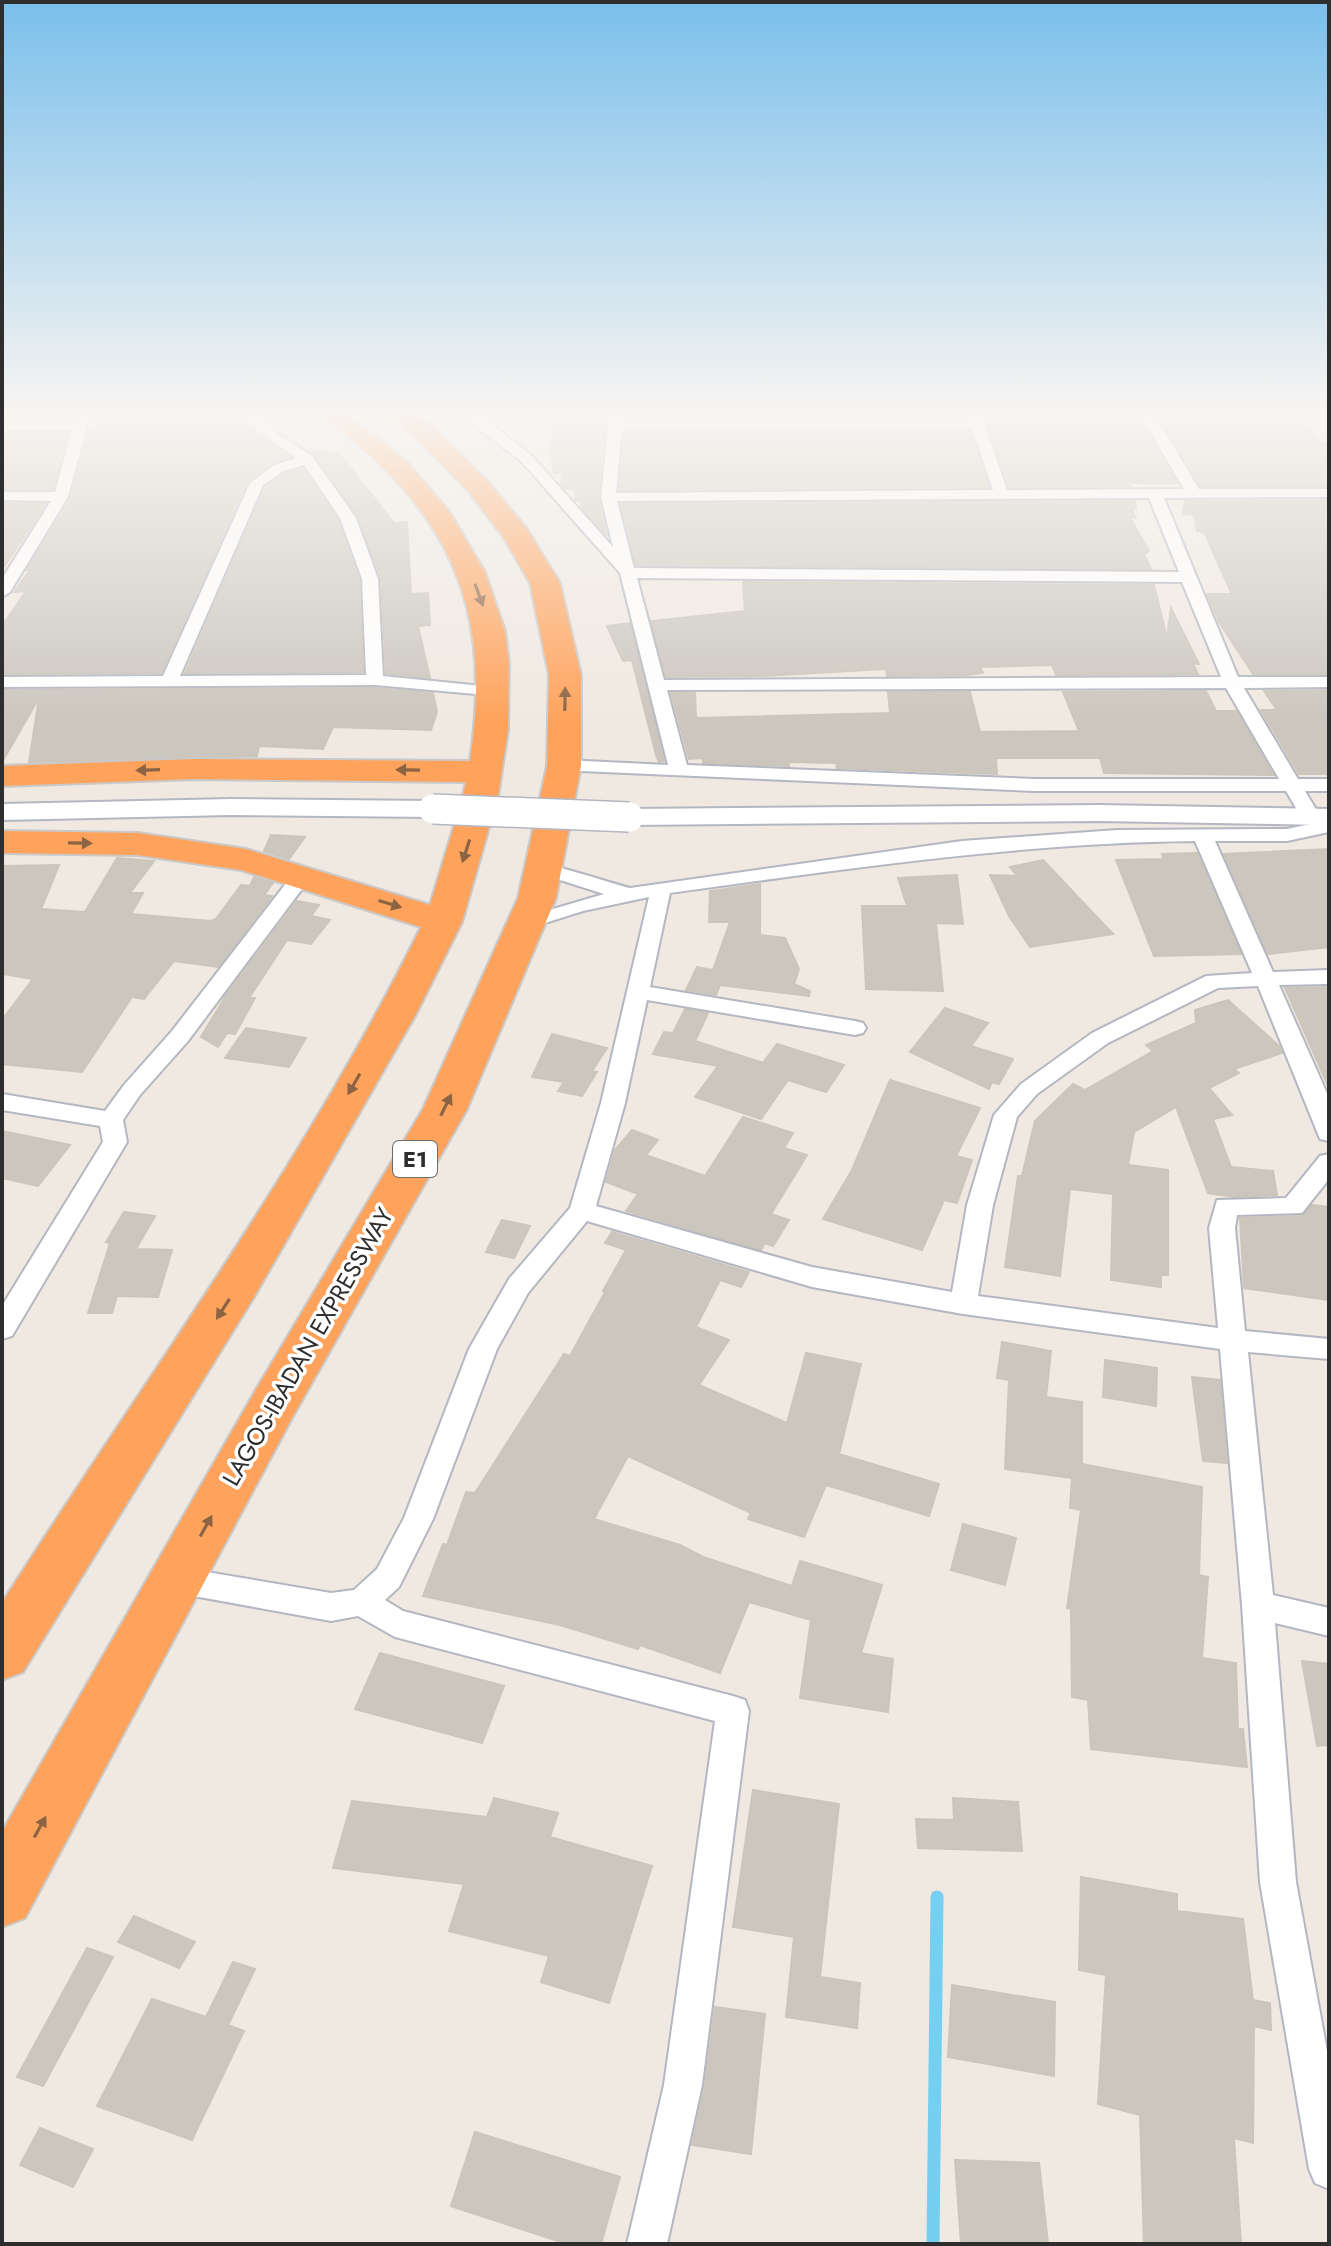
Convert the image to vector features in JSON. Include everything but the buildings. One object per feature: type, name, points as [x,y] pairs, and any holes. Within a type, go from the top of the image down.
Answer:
[{"type":"highway","points":[[2,1654],[244,1276],[408,991],[443,922],[477,817],[486,772],[492,692],[491,644],[483,603],[461,550],[435,514]]},
{"type":"highway","name":"LAGOS-IBADAN EXPRESSWAY","points":[[2,1895],[275,1402],[445,1109],[537,898],[564,766],[565,675],[545,583],[517,535],[500,514]]},
{"type":"highway","points":[[2,776],[195,769],[486,772]]},
{"type":"highway","points":[[2,842],[138,844],[246,860],[443,922]]},
{"type":"main road","points":[[2,812],[231,807],[433,809],[629,817],[1099,813],[1323,820]]},
{"type":"street","points":[[4,587],[50,514]]},
{"type":"street","points":[[169,681],[242,514]]},
{"type":"street","points":[[345,514],[370,579],[375,680]]},
{"type":"street","points":[[576,514],[628,573],[1189,577]]},
{"type":"street","points":[[612,514],[679,772]]},
{"type":"street","points":[[526,923],[661,888],[962,847],[1117,836],[1287,835],[1323,820],[1288,783],[1231,681],[1163,514]]},
{"type":"street","points":[[2,682],[375,680],[492,692]]},
{"type":"street","points":[[657,685],[1329,682]]},
{"type":"street","points":[[564,766],[1034,785],[1329,785]]},
{"type":"street","points":[[1202,834],[1329,1133]]},
{"type":"street","points":[[542,868],[579,882],[630,894]]},
{"type":"street","points":[[2,1329],[115,1142],[111,1120],[132,1090],[180,1036],[301,877]]},
{"type":"street","points":[[177,1580],[331,1607],[362,1602],[388,1578],[418,1519],[483,1349],[511,1299],[582,1211],[613,1103],[661,888]]},
{"type":"street","points":[[963,1304],[980,1205],[1006,1115],[1029,1089],[1100,1038],[1214,981],[1329,977]]},
{"type":"street","points":[[639,992],[855,1028]]},
{"type":"street","points":[[2,1102],[111,1120]]},
{"type":"street","points":[[1329,1162],[1293,1207],[1226,1206],[1222,1228],[1258,1605],[1278,1882],[1329,2169]]},
{"type":"street","points":[[582,1211],[812,1277],[963,1304],[1232,1340],[1329,1349]]},
{"type":"street","points":[[362,1602],[395,1623],[733,1711],[683,2085],[647,2244]]},
{"type":"street","points":[[1258,1605],[1329,1622]]},
{"type":"waterway","points":[[933,2244],[937,1897]]}]
